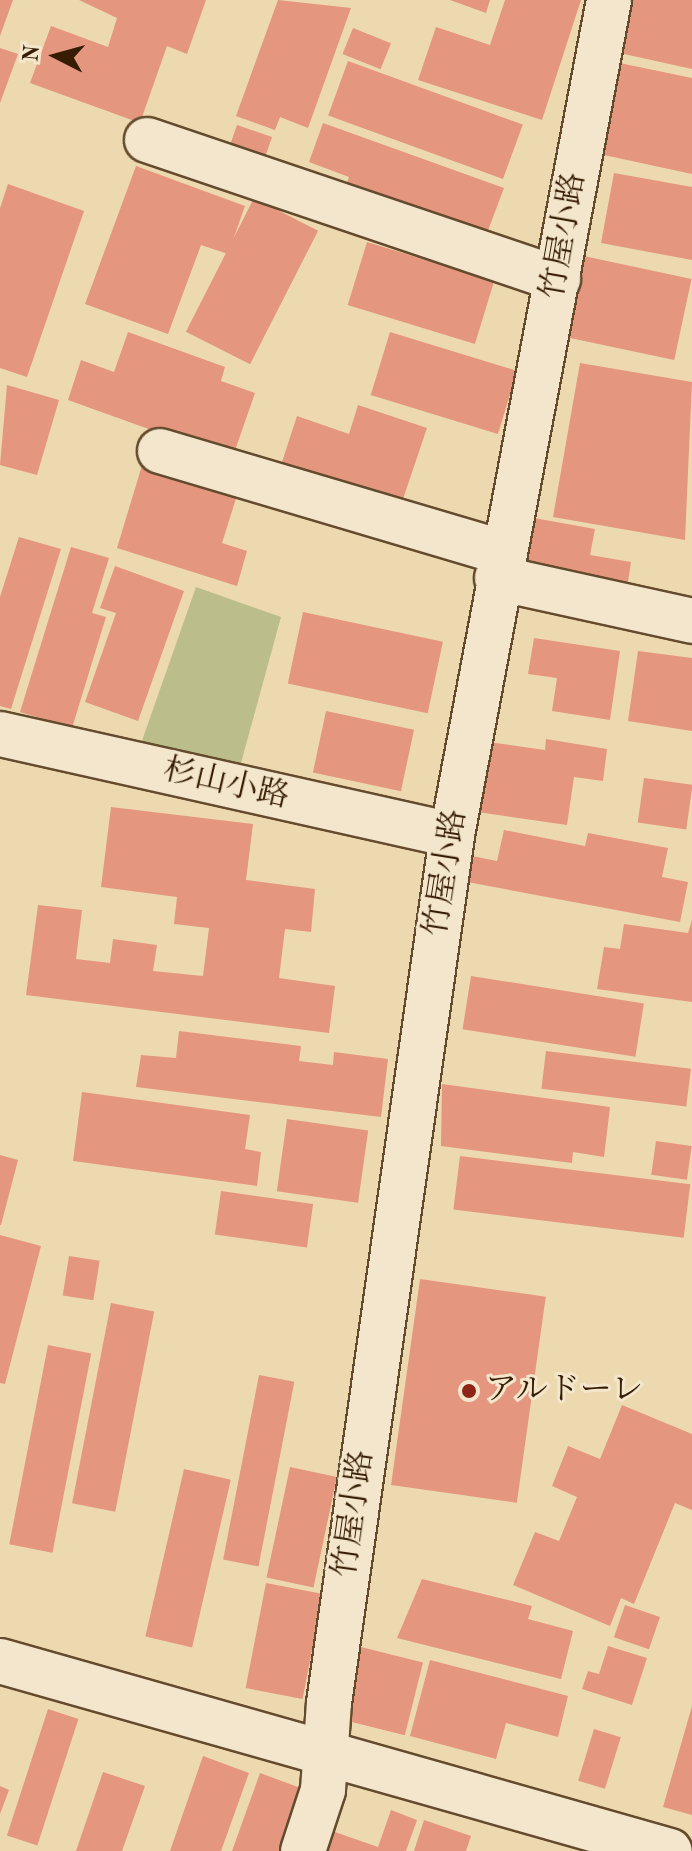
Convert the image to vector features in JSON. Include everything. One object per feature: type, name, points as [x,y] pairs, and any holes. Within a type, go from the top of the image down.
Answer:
[{"type":"street","name":"竹屋小路","points":[[303,1851],[326,1752],[452,835],[499,565],[558,279],[609,0]]},
{"type":"street","points":[[147,140],[558,279]]},
{"type":"street","points":[[160,451],[499,565],[692,621]]},
{"type":"street","name":"杉山小路","points":[[0,734],[452,835]]},
{"type":"street","points":[[0,1661],[670,1851]]},
{"type":"green space","points":[[196,587],[281,617],[238,774],[138,752]]},
{"type":"building","points":[[0,0],[13,0],[0,36]]},
{"type":"building","points":[[79,0],[206,0],[187,54],[167,46],[140,123],[30,83],[51,26],[108,47],[117,18]]},
{"type":"building","points":[[278,0],[351,8],[308,128],[280,117],[275,130],[236,116]]},
{"type":"building","points":[[450,0],[490,0],[486,13]]},
{"type":"building","points":[[505,0],[581,0],[542,120],[418,80],[436,27],[490,45]]},
{"type":"building","points":[[626,0],[692,0],[692,69],[615,52]]},
{"type":"building","points":[[353,28],[391,43],[381,69],[343,54]]},
{"type":"building","points":[[0,48],[18,54],[0,103]]},
{"type":"building","points":[[348,61],[523,125],[503,179],[328,116]]},
{"type":"building","points":[[610,61],[692,78],[692,174],[590,152]]},
{"type":"building","points":[[323,123],[504,188],[484,241],[344,191],[349,177],[309,162]]},
{"type":"building","points":[[237,125],[272,137],[262,165],[227,153]]},
{"type":"building","points":[[136,166],[245,206],[228,254],[201,245],[168,334],[85,304]]},
{"type":"building","points":[[614,173],[692,187],[692,260],[601,243]]},
{"type":"building","points":[[8,184],[84,211],[27,377],[0,368],[0,208]]},
{"type":"building","points":[[254,198],[318,231],[250,364],[186,332]]},
{"type":"building","points":[[367,242],[494,281],[475,344],[348,305]]},
{"type":"building","points":[[579,255],[691,279],[674,360],[562,336]]},
{"type":"building","points":[[128,332],[225,367],[221,381],[255,393],[232,459],[68,400],[81,360],[114,372]]},
{"type":"building","points":[[390,332],[517,371],[498,434],[371,395]]},
{"type":"building","points":[[580,363],[692,382],[685,540],[553,517]]},
{"type":"building","points":[[7,385],[59,400],[37,475],[0,465]]},
{"type":"building","points":[[358,405],[427,428],[402,502],[282,462],[297,416],[349,434]]},
{"type":"building","points":[[143,462],[238,492],[222,543],[247,551],[237,586],[117,548]]},
{"type":"building","points":[[523,516],[595,529],[590,555],[631,562],[627,588],[514,567]]},
{"type":"building","points":[[19,537],[61,549],[11,709],[0,706],[0,597]]},
{"type":"building","points":[[71,547],[109,558],[92,613],[106,617],[72,728],[20,712]]},
{"type":"building","points":[[115,566],[184,591],[138,721],[85,702],[116,613],[100,608]]},
{"type":"building","points":[[303,612],[443,642],[428,713],[288,683]]},
{"type":"building","points":[[534,638],[620,651],[610,720],[552,711],[557,678],[528,674]]},
{"type":"building","points":[[638,651],[692,658],[692,731],[628,721]]},
{"type":"building","points":[[326,711],[414,730],[401,791],[313,773]]},
{"type":"building","points":[[546,739],[607,749],[603,781],[574,777],[567,825],[478,812],[489,742],[545,750]]},
{"type":"building","points":[[644,778],[692,785],[686,829],[638,823]]},
{"type":"building","points":[[111,807],[253,824],[246,880],[315,889],[311,932],[285,929],[279,978],[335,986],[329,1033],[26,995],[38,905],[82,910],[76,959],[110,963],[113,939],[157,945],[153,971],[203,976],[209,928],[174,924],[177,897],[101,887]]},
{"type":"building","points":[[504,830],[585,846],[588,833],[668,848],[662,877],[688,882],[680,922],[462,881],[467,855],[497,861]]},
{"type":"building","points":[[692,920],[692,1002],[597,989],[604,947],[620,949],[624,924],[688,933]]},
{"type":"building","points":[[471,976],[644,1003],[635,1057],[463,1029]]},
{"type":"building","points":[[179,1031],[301,1046],[299,1061],[333,1065],[334,1052],[388,1059],[381,1117],[136,1087],[141,1055],[176,1058]]},
{"type":"building","points":[[546,1051],[691,1069],[686,1107],[541,1089]]},
{"type":"building","points":[[442,1084],[610,1107],[604,1157],[573,1152],[572,1163],[441,1146]]},
{"type":"building","points":[[82,1092],[250,1115],[245,1149],[261,1152],[257,1186],[73,1161]]},
{"type":"building","points":[[287,1119],[368,1130],[358,1203],[277,1191]]},
{"type":"building","points":[[656,1141],[692,1146],[687,1180],[651,1175]]},
{"type":"building","points":[[0,1155],[18,1160],[1,1225],[0,1225]]},
{"type":"building","points":[[460,1156],[690,1184],[684,1238],[453,1210]]},
{"type":"building","points":[[221,1191],[313,1204],[307,1248],[215,1235]]},
{"type":"building","points":[[0,1235],[41,1246],[5,1384],[0,1383]]},
{"type":"building","points":[[69,1256],[100,1261],[93,1300],[63,1296]]},
{"type":"building","name":"アルドーレ","points":[[420,1279],[546,1297],[517,1503],[391,1485]]},
{"type":"building","points":[[111,1303],[154,1311],[115,1512],[72,1503]]},
{"type":"building","points":[[48,1345],[91,1353],[52,1553],[9,1544]]},
{"type":"building","points":[[259,1375],[294,1382],[258,1566],[223,1560]]},
{"type":"building","points":[[622,1405],[692,1434],[692,1510],[675,1503],[634,1604],[621,1598],[610,1626],[513,1585],[535,1532],[559,1541],[577,1497],[552,1486],[568,1446],[600,1459]]},
{"type":"building","points":[[290,1467],[337,1477],[313,1588],[267,1578]]},
{"type":"building","points":[[184,1469],[231,1480],[192,1647],[145,1637]]},
{"type":"building","points":[[422,1579],[532,1606],[528,1619],[573,1631],[561,1679],[397,1638]]},
{"type":"building","points":[[266,1583],[323,1594],[303,1699],[246,1688]]},
{"type":"building","points":[[625,1605],[660,1617],[649,1649],[614,1637]]},
{"type":"building","points":[[357,1646],[423,1662],[405,1735],[339,1719]]},
{"type":"building","points":[[608,1646],[647,1658],[632,1705],[582,1689],[588,1671],[599,1674]]},
{"type":"building","points":[[430,1660],[568,1696],[558,1737],[506,1723],[496,1759],[410,1736]]},
{"type":"building","points":[[692,1706],[692,1815],[663,1807]]},
{"type":"building","points":[[48,1709],[78,1719],[37,1845],[7,1835]]},
{"type":"building","points":[[594,1729],[621,1737],[605,1789],[578,1781]]},
{"type":"building","points":[[203,1756],[249,1773],[221,1851],[170,1851]]},
{"type":"building","points":[[103,1772],[145,1786],[122,1851],[76,1851]]},
{"type":"building","points":[[260,1773],[306,1790],[284,1851],[232,1851]]},
{"type":"building","points":[[0,1786],[9,1790],[0,1814]]},
{"type":"building","points":[[391,1810],[417,1820],[406,1851],[325,1851],[332,1831],[378,1847]]},
{"type":"building","points":[[424,1820],[471,1836],[466,1851],[414,1851]]},
{"type":"place","name":"アルドーレ","points":[[469,1391]]}]
